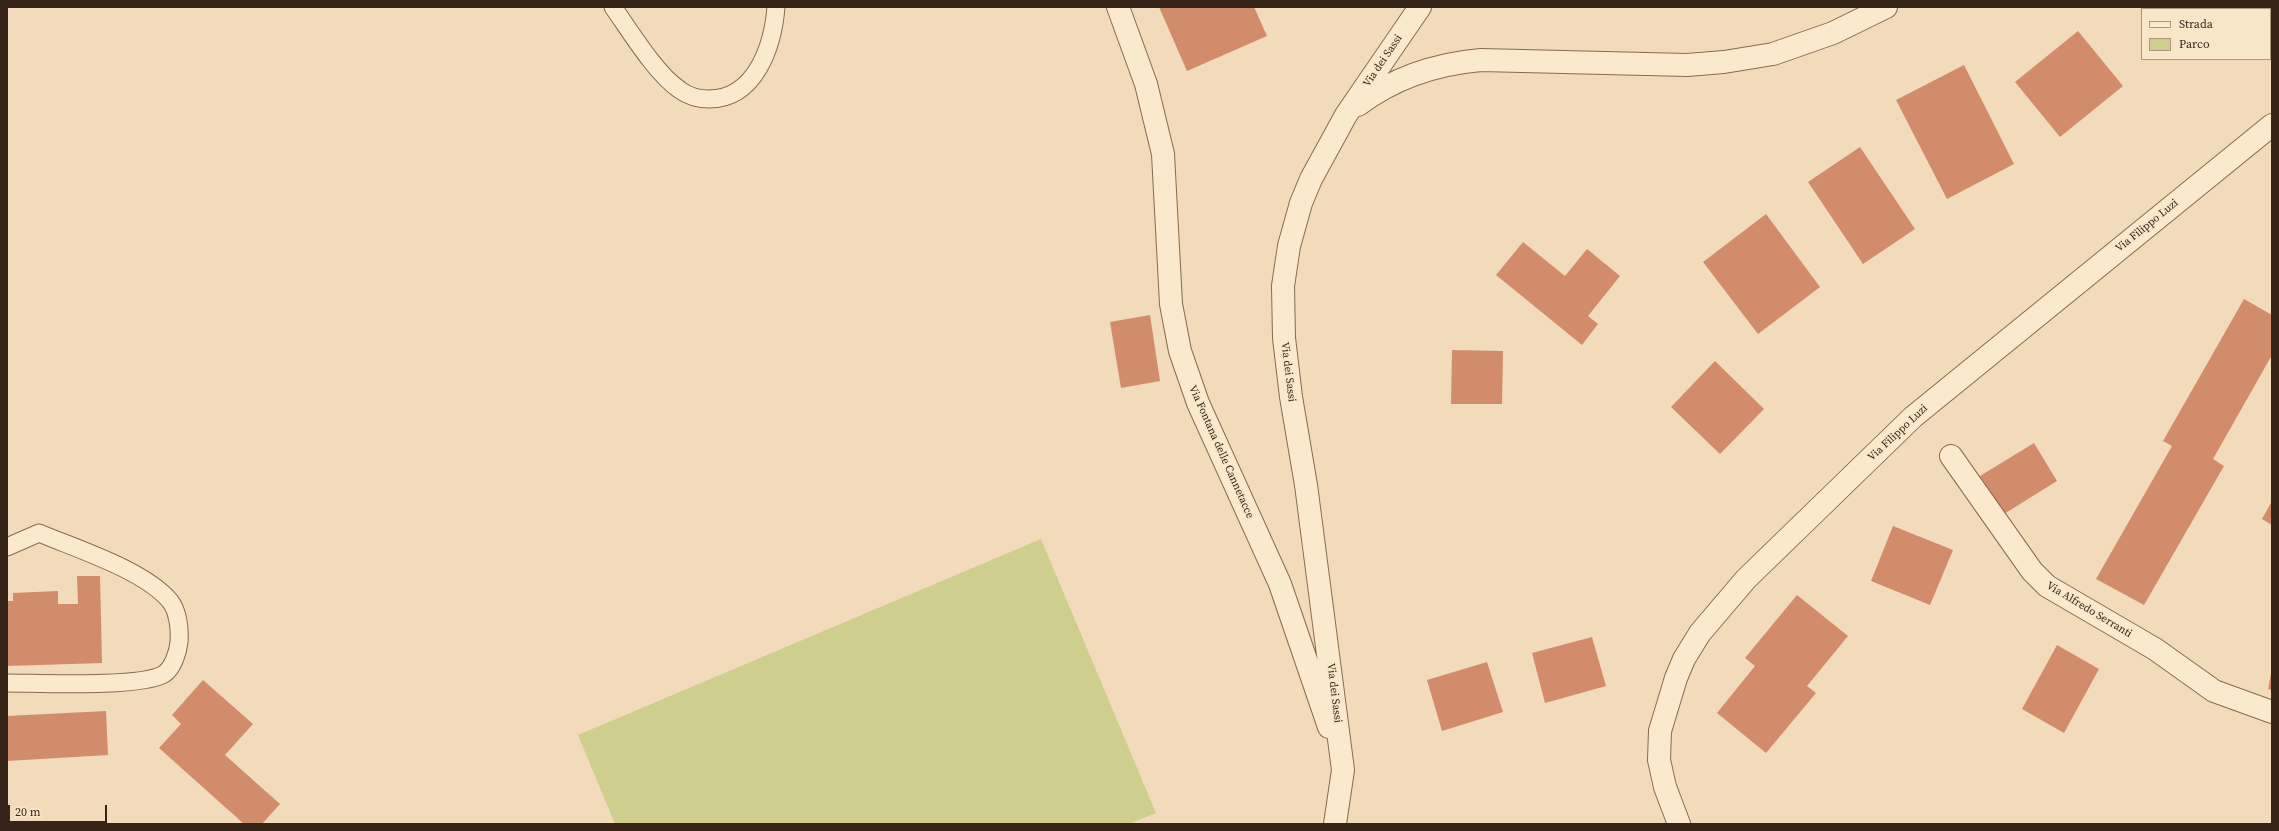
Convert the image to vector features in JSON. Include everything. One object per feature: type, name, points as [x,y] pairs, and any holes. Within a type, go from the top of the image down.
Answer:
[{"type":"street","name":"Via Fontana delle Cannetacce","points":[[1118,7],[1146,84],[1163,154],[1171,304],[1180,351],[1198,403],[1280,584],[1343,770]]},
{"type":"street","name":"Via dei Sassi","points":[[1343,770],[1306,485],[1291,397],[1282,312],[1283,286],[1289,246],[1301,203],[1323,155],[1346,115],[1420,7]]},
{"type":"street","points":[[1346,115],[1390,83],[1435,66],[1481,60],[1687,65],[1724,62],[1773,54],[1833,33],[1886,7]]},
{"type":"street","name":"Via Filippo Luzi","points":[[1679,824],[1665,787],[1659,760],[1660,731],[1676,678],[1684,659],[1700,633],[1746,579],[1914,417],[2272,125]]},
{"type":"street","name":"Via Alfredo Serranti","points":[[1951,456],[2032,571],[2047,586],[2155,649],[2214,691],[2272,712]]},
{"type":"street","points":[[1335,824],[1343,770]]},
{"type":"lane","points":[[612,7],[660,72],[679,90],[690,96],[714,99],[737,90],[756,72],[770,44],[774,29],[776,7]]},
{"type":"lane","points":[[7,547],[39,532],[127,571],[153,585],[171,602],[177,618],[180,634],[178,650],[171,665],[164,673],[151,678],[116,682],[7,683]]},
{"type":"green space","points":[[1041,539],[1156,813],[1129,824],[615,824],[578,735]]},
{"type":"building","points":[[1159,7],[1254,7],[1267,36],[1187,71]]},
{"type":"building","points":[[2078,31],[2123,86],[2060,137],[2015,82]]},
{"type":"building","points":[[1964,65],[2014,164],[1947,199],[1896,100]]},
{"type":"building","points":[[1860,147],[1915,229],[1863,264],[1808,182]]},
{"type":"building","points":[[1766,214],[1820,287],[1758,334],[1703,262]]},
{"type":"building","points":[[1523,242],[1565,276],[1587,249],[1620,276],[1588,316],[1598,324],[1582,345],[1496,275]]},
{"type":"building","points":[[2244,299],[2272,315],[2272,355],[2213,459],[2224,466],[2144,605],[2096,579],[2172,446],[2163,441]]},
{"type":"building","points":[[1150,315],[1160,381],[1121,388],[1110,322]]},
{"type":"building","points":[[1452,350],[1503,351],[1502,404],[1451,404]]},
{"type":"building","points":[[1715,361],[1764,409],[1720,454],[1671,407]]},
{"type":"building","points":[[2034,443],[2057,481],[2004,514],[1980,476]]},
{"type":"building","points":[[2272,501],[2272,525],[2262,519]]},
{"type":"building","points":[[1893,526],[1953,550],[1930,605],[1871,581]]},
{"type":"building","points":[[77,576],[100,576],[102,663],[7,666],[7,601],[13,601],[13,593],[58,591],[58,604],[78,604]]},
{"type":"building","points":[[1797,595],[1848,636],[1807,686],[1816,693],[1766,753],[1717,713],[1755,666],[1745,658]]},
{"type":"building","points":[[1592,637],[1606,686],[1545,703],[1532,653]]},
{"type":"building","points":[[2057,645],[2099,669],[2064,733],[2022,709]]},
{"type":"building","points":[[1487,662],[1503,712],[1442,731],[1427,680]]},
{"type":"building","points":[[2272,674],[2272,690],[2268,689]]},
{"type":"building","points":[[203,680],[253,724],[225,755],[280,804],[262,824],[244,824],[159,748],[181,724],[172,715]]},
{"type":"building","points":[[106,711],[108,755],[7,761],[7,716]]}]
